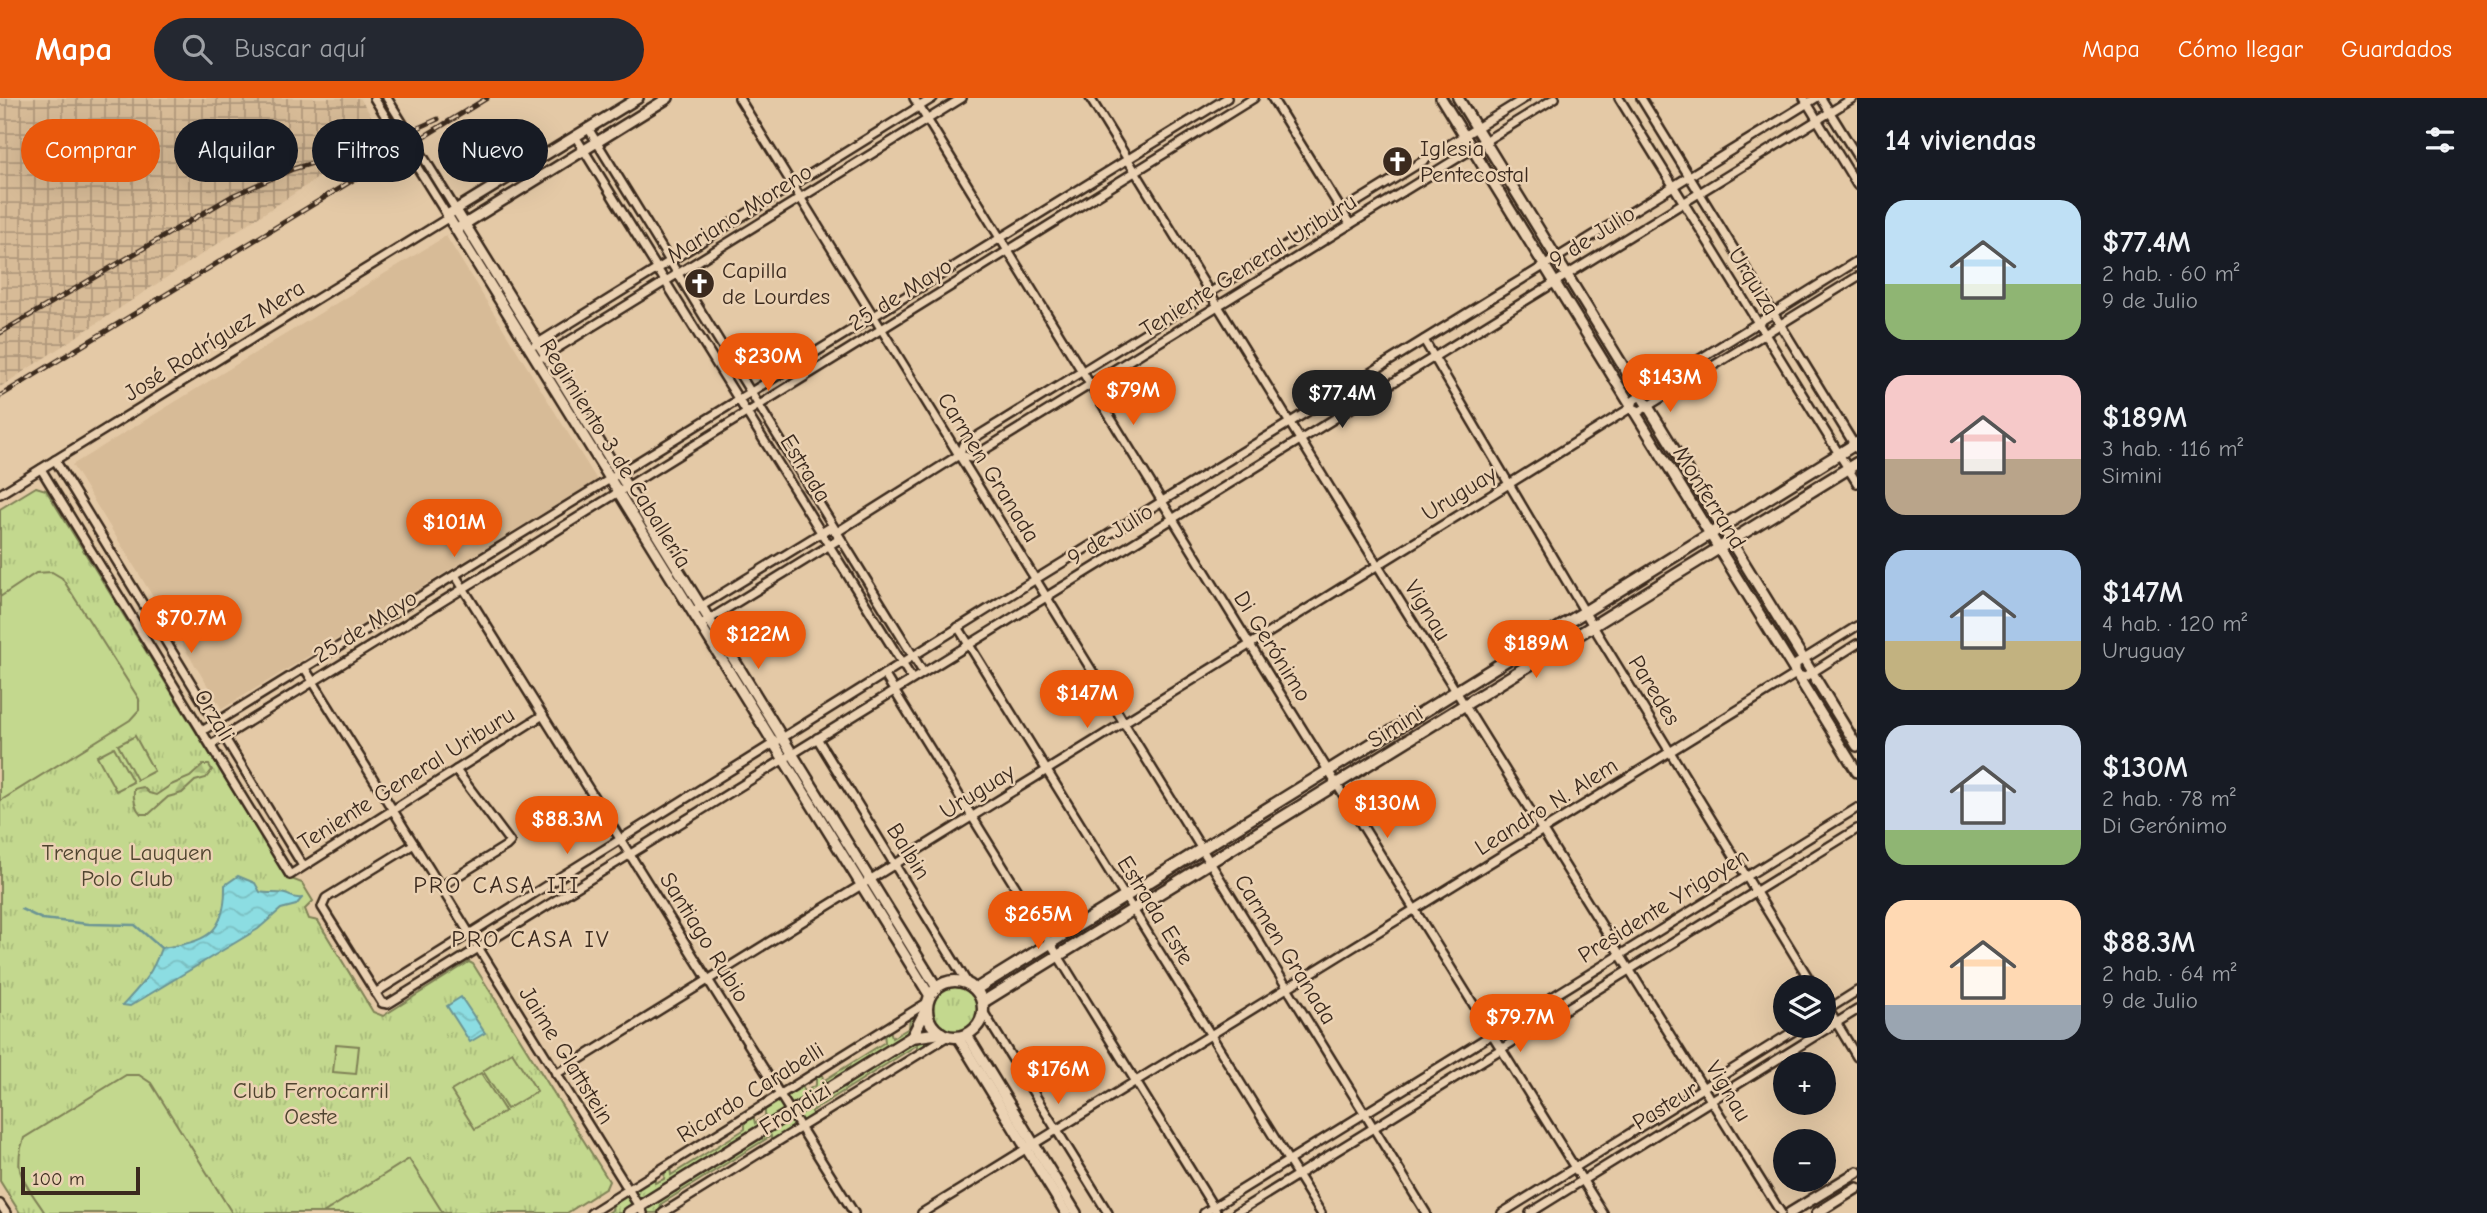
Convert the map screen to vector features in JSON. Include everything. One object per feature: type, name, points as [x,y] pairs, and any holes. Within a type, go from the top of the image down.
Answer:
[{"type":"main road","name":"Simini","points":[[972,986],[1050,943],[1839,454],[1856,446]]},
{"type":"main road","name":"Simini","points":[[983,1007],[1058,956],[1852,466]]},
{"type":"main road","points":[[629,1213],[641,1210],[912,1037],[953,1035],[981,1022],[983,1007],[972,986],[952,981],[931,998],[912,1037]]},
{"type":"main road","points":[[931,998],[929,1018],[953,1035]]},
{"type":"street","points":[[374,98],[450,214]]},
{"type":"street","points":[[387,98],[414,143],[450,214]]},
{"type":"street","points":[[450,214],[638,98]]},
{"type":"street","points":[[460,227],[668,98]]},
{"type":"street","name":"Carmen Granada","points":[[739,98],[1426,1213]]},
{"type":"street","name":"Di Gerónimo","points":[[914,98],[1336,785],[1603,1213]]},
{"type":"street","name":"Mariano Moreno","points":[[533,346],[933,98]]},
{"type":"street","name":"Mariano Moreno","points":[[541,358],[962,98]]},
{"type":"street","name":"Vignau","points":[[1090,98],[1781,1213]]},
{"type":"street","name":"25 de Mayo","points":[[202,731],[1227,98]]},
{"type":"street","name":"25 de Mayo","points":[[211,745],[1254,98]]},
{"type":"street","points":[[1272,98],[1350,225]]},
{"type":"street","name":"Monferrand","points":[[1441,98],[1857,772]]},
{"type":"street","name":"Monferrand","points":[[1458,98],[1857,746]]},
{"type":"street","name":"Teniente General Uriburu","points":[[836,532],[959,455],[963,445],[1525,98]]},
{"type":"street","name":"Teniente General Uriburu","points":[[959,455],[971,458],[1555,98]]},
{"type":"street","name":"Urquiza","points":[[1619,98],[1839,454],[1852,466],[1857,483]]},
{"type":"street","name":"Urquiza","points":[[1641,98],[1856,446]]},
{"type":"street","points":[[1818,98],[1830,112],[1857,156]]},
{"type":"street","name":"9 de Julio","points":[[1818,98],[1805,101],[1673,186],[1035,579],[375,993],[382,1003],[388,1004],[1853,98]]},
{"type":"street","points":[[1805,101],[1857,185]]},
{"type":"street","name":"Estrada","points":[[588,128],[923,672]]},
{"type":"street","name":"Estrada","points":[[575,136],[912,679]]},
{"type":"street","name":"Regimiento 3 de Caballería","points":[[450,214],[866,883],[931,998]]},
{"type":"street","name":"José Rodríguez Mera","points":[[0,494],[450,214]]},
{"type":"street","name":"Uruguay","points":[[556,1074],[1378,566],[1632,407],[1634,400],[1641,395],[1857,261]]},
{"type":"street","points":[[1632,407],[1640,411],[1648,407],[1857,277]]},
{"type":"street","name":"Paredes","points":[[1424,340],[1593,626],[1807,975]]},
{"type":"street","name":"Orzali","points":[[55,460],[303,866]]},
{"type":"street","name":"Orzali","points":[[41,469],[290,875]]},
{"type":"street","points":[[696,610],[829,528],[836,532],[838,540],[831,545],[704,622]]},
{"type":"street","name":"Santiago Rubio","points":[[455,575],[855,1213]]},
{"type":"street","points":[[1796,674],[1796,664],[1857,626]]},
{"type":"street","name":"Estrada Este","points":[[958,627],[1321,1213]]},
{"type":"street","name":"Leandro N. Alem","points":[[922,1213],[1796,674],[1805,677],[1857,644]]},
{"type":"street","name":"Jaime Glattstein","points":[[304,667],[641,1210]]},
{"type":"street","points":[[884,674],[1215,1210]]},
{"type":"street","name":"Teniente General Uriburu","points":[[290,875],[543,715]]},
{"type":"street","name":"Balbin","points":[[817,738],[972,986]]},
{"type":"street","points":[[440,887],[510,842],[456,770]]},
{"type":"street","name":"Presidente Yrigoyen","points":[[1204,1213],[1215,1210],[1288,1161],[1857,808]]},
{"type":"street","name":"Presidente Yrigoyen","points":[[1236,1213],[1857,829]]},
{"type":"street","points":[[375,993],[322,907],[326,898],[414,844]]},
{"type":"street","points":[[1836,1002],[1857,991]]},
{"type":"street","name":"Ricardo Carabelli","points":[[591,1213],[931,998]]},
{"type":"street","points":[[983,1007],[1108,1213]]},
{"type":"street","name":"Pasteur","points":[[1836,1023],[1857,1010]]},
{"type":"street","points":[[1836,1023],[1857,1058]]},
{"type":"street","points":[[953,1035],[1076,1213]]},
{"type":"street","name":"Frondizi","points":[[663,1213],[953,1035]]},
{"type":"street","name":"Pasteur","points":[[1502,1213],[1782,1038]]},
{"type":"street","name":"Pasteur","points":[[1530,1213],[1811,1038]]},
{"type":"street","points":[[1030,1146],[1066,1213]]},
{"type":"street","points":[[1790,1213],[1857,1172]]},
{"type":"street","points":[[1817,1213],[1857,1188]]},
{"type":"street","points":[[0,1204],[6,1213]]},
{"type":"shaded area","points":[[0,98],[360,98],[373,119],[312,119],[312,182],[0,387]]},
{"type":"shaded area","points":[[446,236],[597,480],[222,709],[72,465]]},
{"type":"green space","points":[[36,487],[46,490],[286,877],[302,883],[313,901],[305,909],[309,919],[318,921],[373,1012],[383,1016],[469,962],[473,964],[609,1181],[606,1188],[567,1213],[20,1213],[0,1181],[0,509]]},
{"type":"green space","points":[[52,572],[62,578],[139,699],[139,710],[130,720],[0,801],[0,597],[36,573]]},
{"type":"green space","points":[[135,736],[154,771],[137,780],[118,745]]},
{"type":"green space","points":[[114,747],[133,782],[116,791],[97,756]]},
{"type":"green space","points":[[203,765],[209,765],[212,770],[206,778],[195,781],[182,793],[168,797],[149,814],[141,814],[134,803],[134,789],[143,787],[156,795],[190,777]]},
{"type":"green space","points":[[955,985],[972,992],[979,1009],[972,1026],[955,1033],[938,1026],[931,1009],[938,992]]},
{"type":"green space","points":[[918,1015],[910,1034],[622,1213],[608,1213],[612,1210],[613,1203],[655,1176],[655,1183],[664,1179],[665,1170],[670,1167],[671,1175],[745,1129],[745,1120],[753,1115],[755,1123],[765,1116],[765,1108],[802,1084],[804,1092],[816,1085],[816,1076],[822,1072],[823,1081],[885,1042],[884,1033],[890,1029],[892,1038],[909,1028],[910,1017]]},
{"type":"green space","points":[[929,1037],[932,1042],[917,1053],[917,1045],[812,1111],[812,1118],[771,1143],[771,1136],[661,1204],[659,1213],[635,1213],[914,1040]]},
{"type":"green space","points":[[336,1044],[359,1046],[356,1074],[333,1072]]},
{"type":"green space","points":[[512,1052],[537,1091],[507,1109],[483,1071]]},
{"type":"green space","points":[[481,1073],[505,1111],[475,1129],[451,1091]]},
{"type":"green space","points":[[126,1075],[139,1075],[151,1083],[232,1213],[45,1213],[22,1178],[19,1161],[24,1138]]},
{"type":"green space","points":[[409,1159],[443,1213],[323,1213]]},
{"type":"water","points":[[238,876],[255,883],[260,892],[282,893],[302,898],[296,905],[281,909],[258,929],[130,1006],[123,1005],[150,973],[161,948],[190,943],[210,933],[222,915],[225,885]]},
{"type":"water","points":[[461,997],[485,1033],[470,1042],[447,1006]]},
{"type":"waterway","points":[[21,909],[42,919],[135,925],[161,948]]},
{"type":"railway","points":[[0,396],[487,98]]},
{"type":"railway","points":[[0,333],[234,195],[293,169],[398,137],[438,119]]},
{"type":"place","name":"Iglesia Pentecostal","points":[[1397,161]]},
{"type":"place","name":"Capilla de Lourdes","points":[[699,283]]},
{"type":"district","name":"PRO CASA III","points":[[497,885]]},
{"type":"district","name":"PRO CASA IV","points":[[531,939]]},
{"type":"park label","name":"Trenque Lauquen Polo Club","points":[[127,865]]},
{"type":"park label","name":"Club Ferrocarril Oeste","points":[[311,1103]]}]
